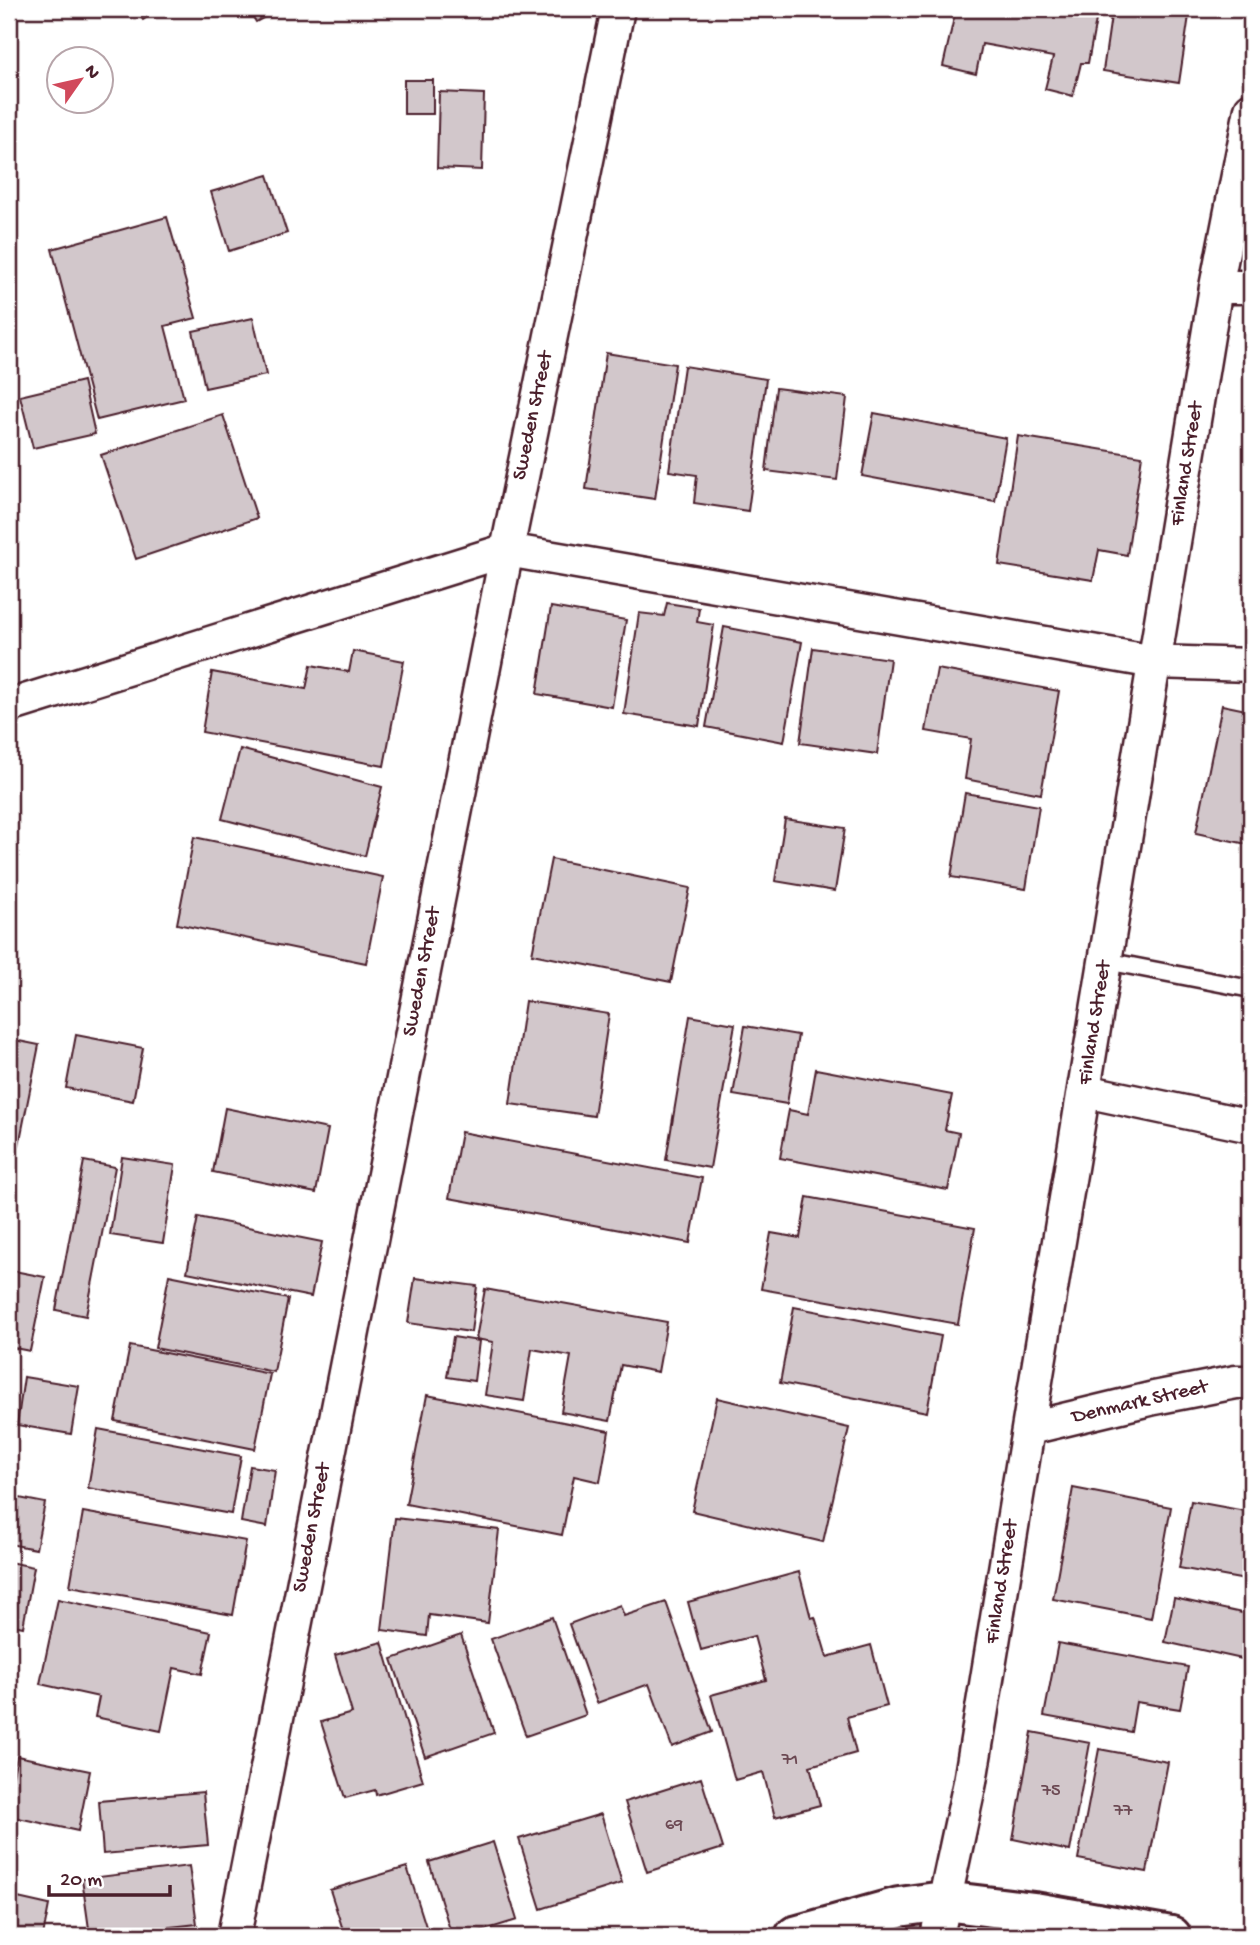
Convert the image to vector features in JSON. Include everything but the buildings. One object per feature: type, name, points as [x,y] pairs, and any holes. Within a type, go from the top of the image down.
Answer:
[{"type":"street","name":"Sweden Street","points":[[234,1936],[507,550],[618,9]]},
{"type":"street","name":"Finland Street","points":[[940,1919],[970,1782],[1216,287],[1251,109]]},
{"type":"street","points":[[1216,287],[1251,287]]},
{"type":"street","points":[[9,706],[507,550],[1155,662],[1251,665]]},
{"type":"street","points":[[1085,1091],[1251,1126]]},
{"type":"street","name":"Denmark Street","points":[[1030,1428],[1154,1398],[1236,1382],[1251,1382]]},
{"type":"street","points":[[795,1936],[899,1907],[940,1919],[1034,1912],[1171,1936]]},
{"type":"lane","points":[[1106,961],[1251,989]]}]
